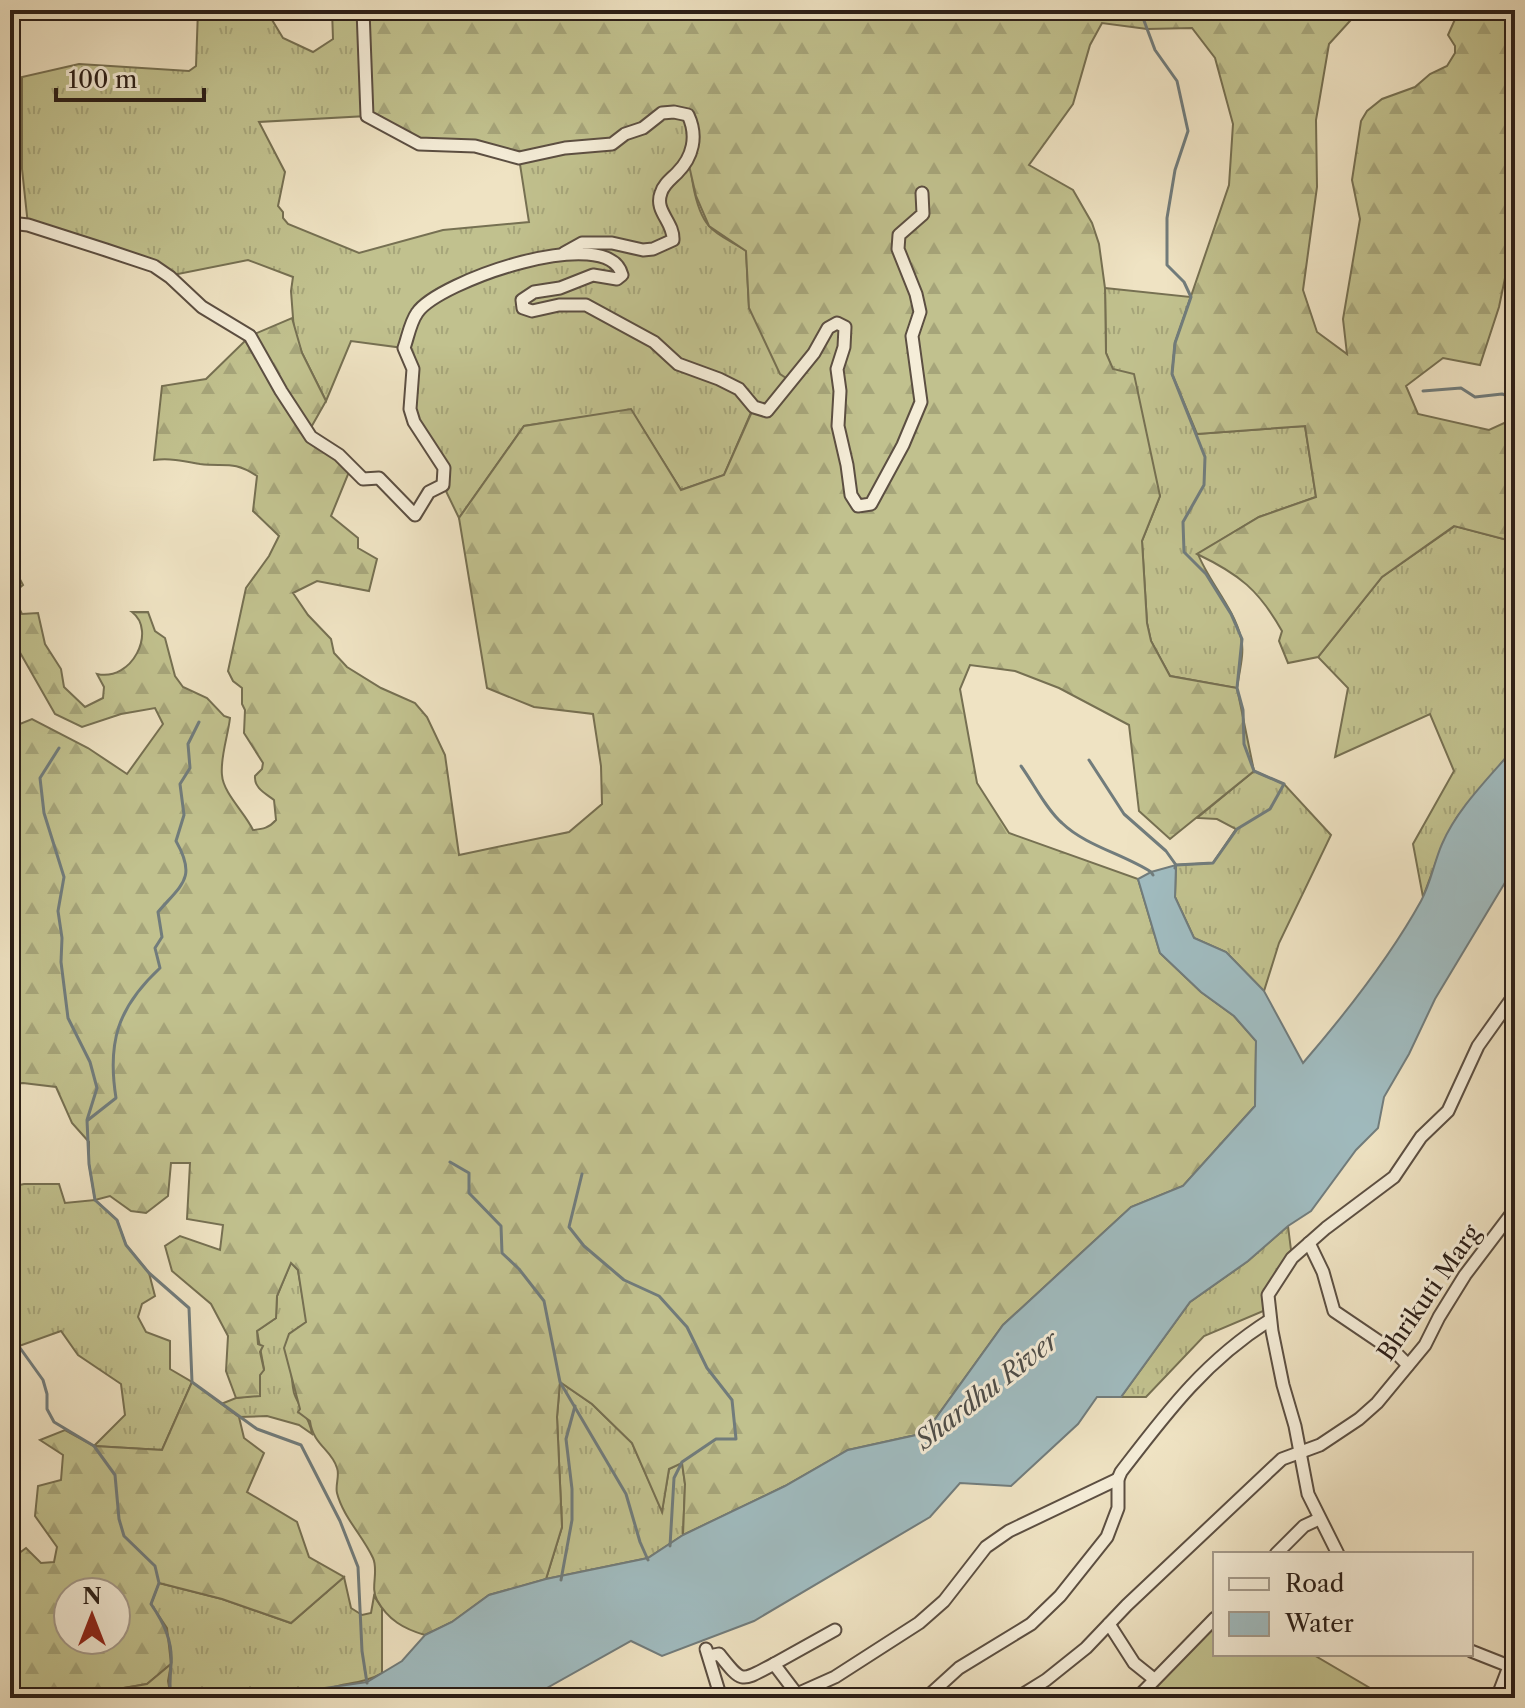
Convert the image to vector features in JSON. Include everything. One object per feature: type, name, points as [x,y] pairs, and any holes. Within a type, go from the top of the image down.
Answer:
[{"type":"street","points":[[363,10],[367,116],[419,144],[475,146],[519,158],[565,148],[612,144],[625,134],[643,128],[662,113],[688,115],[693,127],[688,161],[660,195],[661,211],[672,228],[673,240],[643,250],[612,243],[582,243],[564,253]]},
{"type":"street","points":[[10,223],[28,225],[154,266],[170,277],[202,307],[250,336],[311,437],[339,455],[363,479],[379,478],[415,515],[429,492],[443,485],[444,468],[414,422],[410,409],[413,369],[404,348],[417,312],[440,295],[532,259],[564,253],[612,258],[620,266],[622,275],[617,279],[593,275],[560,288],[534,292],[522,300],[523,308],[532,311],[559,305],[586,305],[654,342],[678,364],[739,389],[754,407],[767,411],[814,353],[828,328],[837,323],[845,327],[844,347],[837,369],[840,391],[838,426],[851,495],[858,506],[871,504],[903,445],[921,402],[912,336],[920,312],[898,249],[899,235],[923,214],[922,193]]},
{"type":"street","points":[[1337,1552],[1308,1494],[1295,1426],[1283,1385],[1268,1295],[1292,1258],[1394,1177],[1421,1137],[1448,1111],[1478,1046],[1515,994]]},
{"type":"street","name":"Bhrikuti Marg","points":[[1017,1698],[1063,1667],[1282,1459],[1320,1445],[1377,1403],[1425,1345],[1465,1275],[1515,1209]]},
{"type":"street","points":[[1309,1243],[1323,1272],[1334,1311],[1396,1353],[1408,1365]]},
{"type":"street","points":[[926,1698],[959,1668],[1031,1624],[1060,1596],[1107,1537],[1118,1508],[1118,1479],[1121,1472],[1180,1395],[1242,1337],[1270,1320]]},
{"type":"street","points":[[774,1664],[792,1695],[835,1677],[919,1623],[944,1601],[986,1547],[1009,1531],[1118,1479]]},
{"type":"street","points":[[1278,1552],[1304,1526],[1319,1519]]},
{"type":"street","points":[[1137,1698],[1213,1620]]},
{"type":"street","points":[[1109,1624],[1134,1663],[1154,1679]]},
{"type":"street","points":[[718,1697],[708,1652],[719,1654],[736,1676],[743,1678],[835,1630]]},
{"type":"street","points":[[1497,1698],[1512,1667],[1515,1651]]},
{"type":"street","points":[[1473,1652],[1512,1667]]},
{"type":"green space","points":[[198,10],[266,10],[283,38],[313,52],[333,39],[332,10],[363,10],[367,116],[259,122],[285,172],[278,206],[283,218],[288,224],[359,253],[443,230],[529,222],[519,158],[662,113],[688,115],[691,173],[702,216],[712,230],[746,251],[749,308],[792,382],[767,411],[753,408],[724,475],[681,490],[631,410],[524,426],[459,518],[443,485],[444,468],[414,422],[411,385],[403,348],[351,341],[326,401],[294,331],[293,277],[248,260],[168,276],[28,225],[22,169],[22,77],[79,64],[189,71],[196,66]]},
{"type":"green space","points":[[363,10],[1360,10],[1329,44],[1316,120],[1317,187],[1303,290],[1317,332],[1347,354],[1343,319],[1360,219],[1352,180],[1361,121],[1367,111],[1382,99],[1415,87],[1430,74],[1447,66],[1455,53],[1455,46],[1448,35],[1456,17],[1477,10],[1515,10],[1515,260],[1509,259],[1499,307],[1480,365],[1443,358],[1406,386],[1418,414],[1489,430],[1515,418],[1515,542],[1454,526],[1382,577],[1318,657],[1288,663],[1279,641],[1282,631],[1265,604],[1236,576],[1197,554],[1259,517],[1316,497],[1305,426],[1197,434],[1172,374],[1175,343],[1229,185],[1233,124],[1215,58],[1192,28],[1147,29],[1102,23],[1090,45],[1073,104],[1029,165],[1073,190],[1092,223],[1099,244],[1105,288],[1106,353],[1113,369],[1134,374],[1160,496],[1142,541],[1151,641],[1170,676],[1237,688],[1254,771],[1170,839],[1139,811],[1129,725],[1059,688],[1015,671],[970,665],[960,689],[977,783],[1009,833],[1138,879],[1160,953],[1201,992],[1234,1016],[1256,1041],[1255,1106],[1183,1186],[1131,1207],[1003,1325],[925,1433],[848,1450],[785,1486],[683,1535],[685,1484],[682,1463],[669,1469],[662,1512],[632,1443],[592,1404],[560,1382],[557,1417],[562,1527],[546,1579],[489,1595],[452,1622],[425,1635],[397,1623],[377,1600],[374,1590],[375,1563],[340,1502],[335,1462],[315,1436],[310,1421],[298,1412],[300,1409],[284,1348],[289,1334],[306,1322],[298,1270],[291,1263],[277,1296],[276,1318],[257,1331],[258,1344],[263,1346],[260,1352],[264,1370],[260,1375],[260,1396],[236,1398],[226,1371],[228,1336],[211,1304],[172,1271],[165,1246],[180,1236],[220,1250],[223,1225],[187,1219],[190,1163],[171,1163],[168,1196],[146,1213],[131,1211],[110,1196],[95,1200],[89,1142],[72,1123],[56,1087],[10,1084],[10,728],[32,719],[88,748],[127,774],[163,724],[155,708],[121,714],[82,727],[55,714],[10,635],[10,526],[17,535],[13,566],[23,585],[12,594],[22,614],[38,613],[45,644],[61,669],[64,687],[85,707],[103,698],[104,687],[97,674],[110,674],[130,663],[137,653],[142,631],[139,620],[132,612],[148,612],[155,631],[165,638],[175,676],[183,687],[207,698],[224,716],[230,718],[222,768],[223,782],[230,796],[253,830],[271,825],[276,820],[274,800],[256,784],[255,776],[263,763],[244,733],[242,688],[233,681],[228,671],[246,588],[279,536],[253,511],[257,476],[249,471],[235,466],[154,460],[162,386],[206,379],[250,336],[292,318],[302,353],[326,401],[309,431],[351,467],[331,516],[358,538],[358,548],[377,559],[369,591],[317,581],[293,593],[308,615],[331,639],[334,653],[347,667],[381,688],[415,703],[427,717],[445,755],[459,855],[569,832],[602,804],[601,766],[593,714],[534,707],[487,688],[459,518],[524,426],[631,409],[681,490],[724,475],[754,407],[767,411],[792,382],[780,374],[749,308],[746,251],[709,226],[696,196],[688,161],[693,127],[674,112],[612,144],[519,158],[475,146],[431,146],[367,116]]},
{"type":"green space","points":[[1105,288],[1191,297],[1175,343],[1172,374],[1197,434],[1305,426],[1316,497],[1259,517],[1198,554],[1238,627],[1242,656],[1237,688],[1170,676],[1151,641],[1142,541],[1160,496],[1106,353]]},
{"type":"green space","points":[[1455,526],[1515,542],[1515,681],[1510,688],[1515,747],[1457,817],[1443,843],[1423,897],[1413,844],[1454,771],[1430,714],[1335,757],[1348,688],[1318,657],[1382,577]]},
{"type":"green space","points":[[1254,771],[1284,784],[1331,835],[1279,943],[1264,991],[1226,952],[1194,938],[1175,897],[1176,865],[1213,863],[1236,829],[1217,819],[1197,818]]},
{"type":"green space","points":[[59,1184],[65,1203],[95,1200],[117,1220],[126,1245],[149,1273],[155,1296],[142,1304],[138,1317],[146,1332],[170,1341],[170,1369],[192,1382],[162,1450],[94,1446],[125,1415],[121,1384],[78,1355],[61,1331],[19,1346],[10,1371],[10,1187]]},
{"type":"green space","points":[[1288,1226],[1292,1258],[1277,1279],[1268,1309],[1204,1336],[1146,1397],[1121,1397],[1190,1302],[1248,1261]]},
{"type":"green space","points":[[291,1262],[298,1270],[307,1322],[289,1334],[292,1379],[294,1393],[312,1434],[299,1425],[267,1416],[239,1417],[221,1404],[236,1398],[260,1395],[260,1375],[264,1369],[257,1331],[276,1318],[277,1296]]},
{"type":"green space","points":[[192,1382],[239,1417],[244,1438],[264,1453],[247,1492],[297,1522],[309,1557],[344,1577],[291,1623],[222,1599],[159,1583],[151,1604],[167,1628],[171,1664],[147,1684],[100,1692],[88,1698],[10,1698],[10,1560],[26,1548],[41,1563],[54,1562],[57,1547],[35,1516],[38,1486],[61,1480],[63,1455],[40,1440],[65,1430],[94,1446],[162,1450]]},
{"type":"green space","points":[[560,1382],[592,1404],[632,1443],[662,1510],[669,1469],[682,1462],[685,1484],[683,1535],[648,1558],[546,1579],[562,1527],[557,1417]]},
{"type":"green space","points":[[344,1577],[351,1608],[362,1615],[371,1613],[374,1596],[382,1608],[382,1673],[364,1681],[329,1689],[314,1698],[171,1698],[169,1641],[151,1604],[159,1583],[222,1599],[291,1623]]},
{"type":"green space","points":[[1212,1626],[1213,1656],[1315,1656],[1387,1698],[1146,1698]]},
{"type":"green space","points":[[171,1664],[168,1681],[171,1698],[99,1698],[100,1692],[147,1684]]},
{"type":"water","name":"Shardhu River","points":[[1515,747],[1515,866],[1435,999],[1384,1097],[1378,1128],[1356,1150],[1311,1211],[1190,1302],[1121,1397],[1097,1397],[1078,1424],[1011,1486],[960,1483],[930,1517],[754,1621],[662,1656],[631,1641],[529,1698],[314,1698],[325,1688],[367,1682],[402,1661],[425,1635],[452,1622],[489,1595],[546,1579],[648,1558],[683,1535],[785,1486],[848,1450],[925,1433],[1003,1325],[1131,1207],[1183,1186],[1255,1106],[1256,1041],[1234,1016],[1201,992],[1160,953],[1138,879],[1176,865],[1175,897],[1194,938],[1226,952],[1264,991],[1303,1063],[1381,965],[1424,894],[1449,830],[1475,793]]},
{"type":"waterway","points":[[1140,10],[1155,50],[1177,81],[1188,131],[1175,170],[1167,218],[1167,265],[1184,282],[1191,297],[1175,343],[1172,374],[1205,457],[1204,485],[1183,522],[1184,552],[1206,574],[1231,614],[1242,639],[1237,688],[1243,710],[1244,744],[1254,771],[1284,784],[1270,809],[1237,829],[1213,863],[1176,865],[1175,868]]},
{"type":"waterway","points":[[1423,391],[1461,388],[1475,397],[1502,394],[1515,398]]},
{"type":"waterway","points":[[88,1120],[116,1098],[113,1060],[119,1027],[134,997],[160,968],[155,948],[162,937],[158,912],[180,887],[186,872],[176,841],[184,815],[180,784],[190,768],[188,744],[199,722]]},
{"type":"waterway","points":[[59,748],[40,778],[44,813],[64,877],[58,911],[68,1018],[90,1062],[97,1088],[87,1120],[95,1200],[117,1220],[126,1245],[149,1273],[189,1308],[192,1382],[257,1429],[301,1445],[340,1521],[358,1567],[362,1651],[367,1683]]},
{"type":"waterway","points":[[1089,760],[1124,814],[1166,851],[1176,865]]},
{"type":"waterway","points":[[1021,766],[1062,823],[1093,844],[1153,875]]},
{"type":"waterway","points":[[450,1162],[469,1173],[469,1193],[501,1226],[502,1253],[544,1301],[560,1382],[626,1494],[648,1560]]},
{"type":"waterway","points":[[582,1174],[569,1227],[584,1246],[624,1280],[659,1296],[687,1327],[707,1368],[732,1400],[736,1439],[716,1439],[682,1462],[674,1478],[670,1546]]},
{"type":"waterway","points":[[10,1334],[43,1380],[47,1409],[54,1422],[94,1446],[115,1475],[119,1519],[124,1536],[155,1566],[159,1583],[151,1604],[169,1641],[171,1698]]},
{"type":"waterway","points":[[561,1580],[572,1520],[566,1439],[575,1406]]}]
